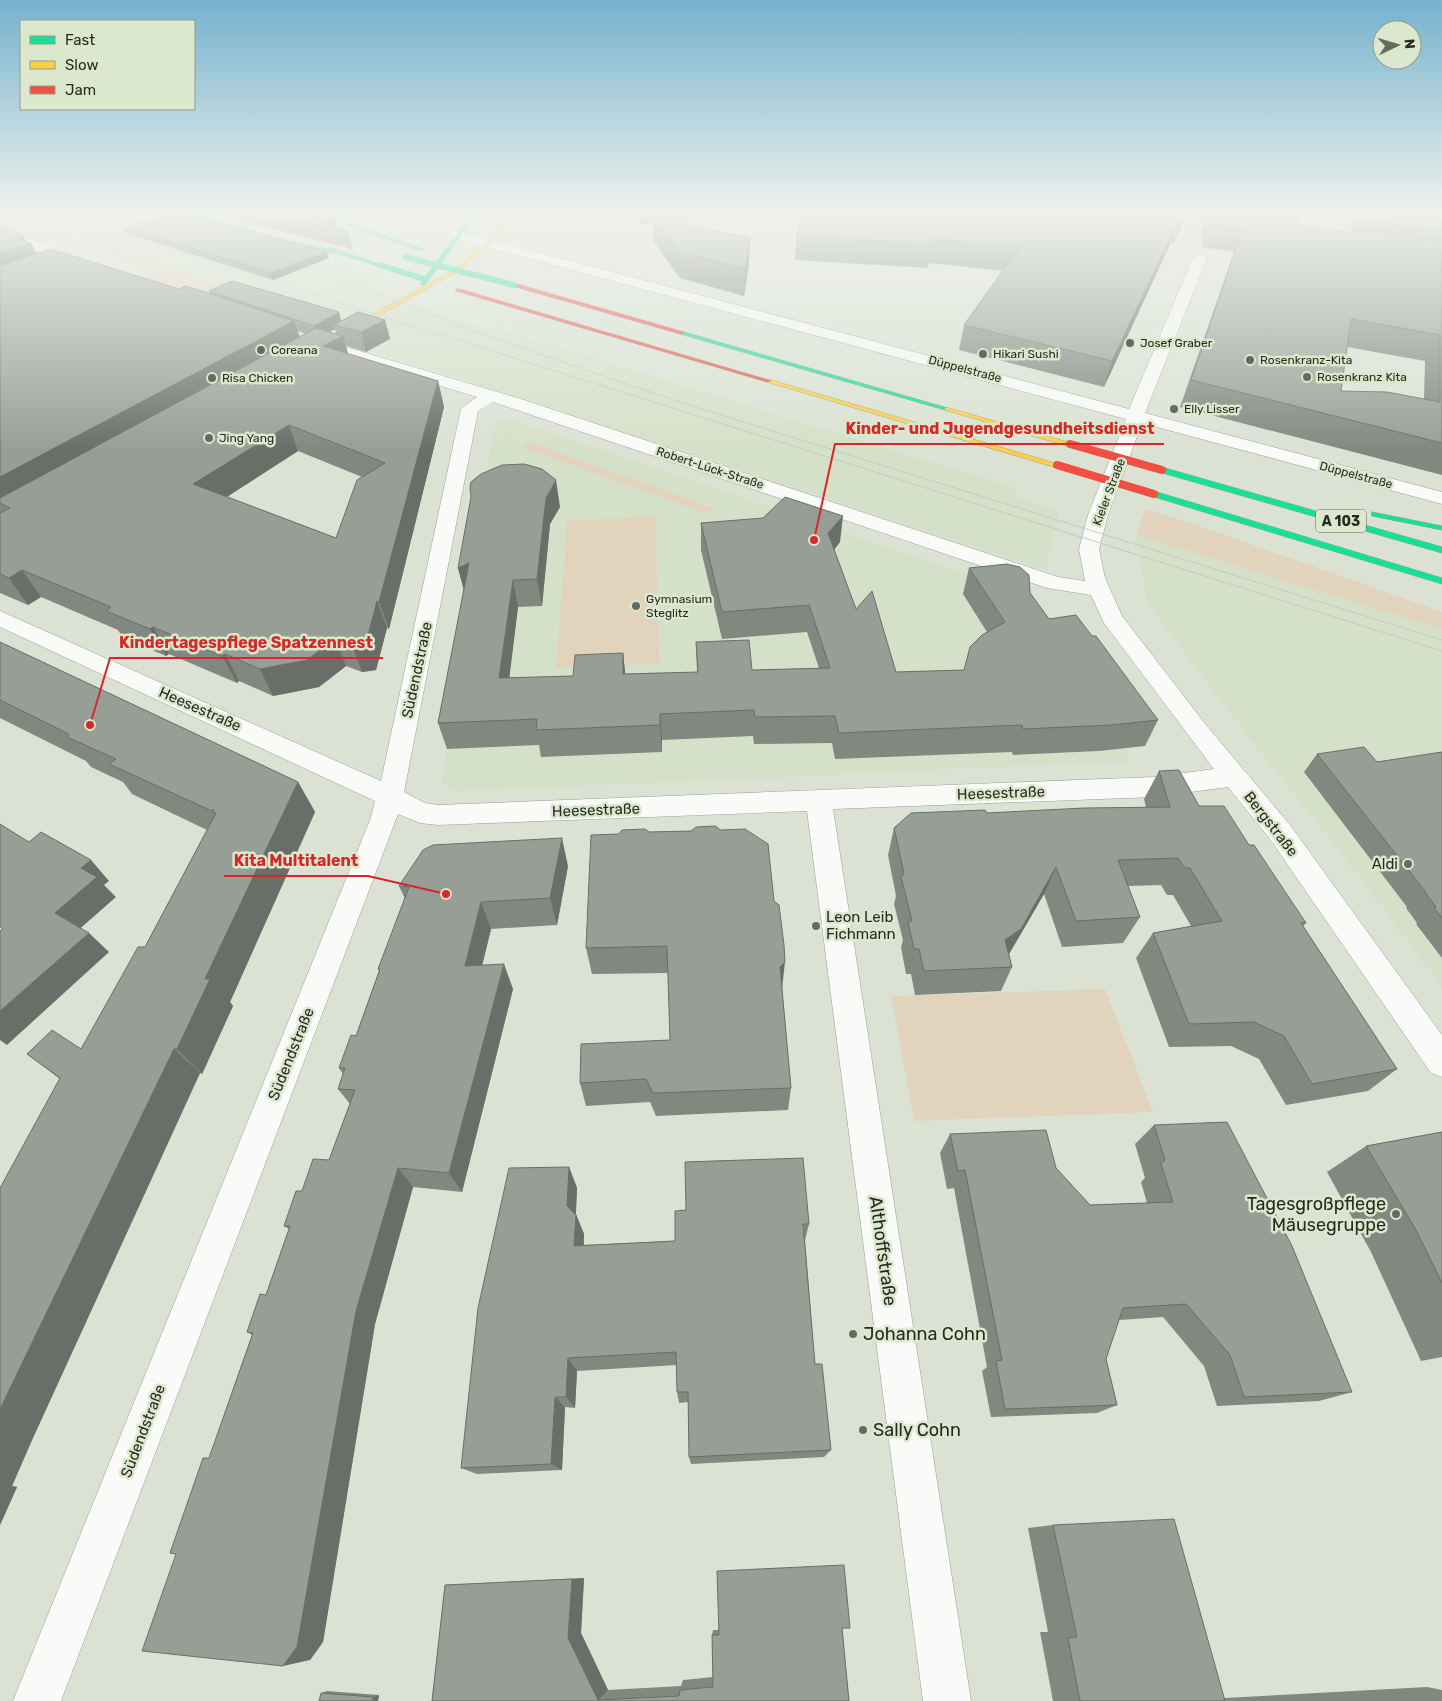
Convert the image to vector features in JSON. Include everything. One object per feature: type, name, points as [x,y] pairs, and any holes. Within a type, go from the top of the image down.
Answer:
[{"type":"main road","points":[[316,349],[412,293]]},
{"type":"main road","name":"A 103","points":[[476,293],[1442,580]]},
{"type":"main road","name":"A 103","points":[[543,293],[1442,550]]},
{"type":"main road","points":[[1241,492],[1344,509]]},
{"type":"main road","points":[[1363,512],[1442,528]]},
{"type":"main road","points":[[1242,522],[1357,568]]},
{"type":"street","name":"Düppelstraße","points":[[678,293],[1442,498]]},
{"type":"street","name":"Kieler Straße","points":[[1097,589],[1089,549],[1098,516],[1136,415],[1186,293]]},
{"type":"street","name":"Robert-Lück-Straße","points":[[300,338],[316,349],[490,396],[1055,583],[1097,589]]},
{"type":"street","name":"Südendstraße","points":[[36,1701],[377,836],[390,798],[470,409],[490,396]]},
{"type":"street","name":"Bergstraße","points":[[1097,589],[1112,618],[1196,731],[1280,832],[1442,1062]]},
{"type":"street","name":"Heesestraße","points":[[0,618],[354,779],[420,813],[438,815],[1154,787],[1173,783],[1235,777]]},
{"type":"street","name":"Althoffstraße","points":[[820,801],[946,1701]]},
{"type":"shaded area","points":[[189,293],[230,293],[202,298]]},
{"type":"shaded area","points":[[242,293],[391,293],[485,328],[490,326],[1018,489],[1014,496],[1043,505],[1059,514],[1046,570],[378,352],[378,348],[391,340]]},
{"type":"shaded area","name":"Gymnasium Steglitz","points":[[508,418],[983,580],[1023,606],[1046,614],[1136,738],[1128,750],[1130,758],[1127,762],[838,773],[838,775],[454,791],[447,788],[442,782],[482,497],[496,421]]},
{"type":"shaded area","points":[[529,442],[714,508],[707,514],[522,447]]},
{"type":"shaded area","points":[[1145,509],[1188,522],[1442,612],[1442,629],[1136,535]]},
{"type":"shaded area","points":[[655,517],[660,664],[556,668],[567,520]]},
{"type":"shaded area","points":[[1136,535],[1442,629],[1442,987],[1340,851],[1250,739],[1148,604]]},
{"type":"shaded area","points":[[1105,989],[1153,1112],[914,1121],[891,996]]},
{"type":"building","points":[[0,293],[209,293],[294,321],[0,477]]},
{"type":"building","points":[[216,293],[275,293],[339,312],[314,326]]},
{"type":"building","points":[[987,293],[1144,293],[1112,361],[964,325]]},
{"type":"building","points":[[1221,293],[1442,293],[1442,443],[1191,380]],"holes":[[[1351,319],[1440,335],[1440,402],[1387,392],[1341,391]]]},
{"type":"building","points":[[358,312],[385,320],[361,332],[334,325]]},
{"type":"building","points":[[316,328],[343,336],[323,346],[438,381],[379,602],[377,601],[366,643],[352,645],[335,639],[307,660],[260,669],[225,654],[222,656],[153,627],[150,629],[106,611],[111,607],[22,570],[9,578],[0,574],[0,513],[10,508],[0,503],[0,498]],"holes":[[[289,425],[385,463],[357,480],[336,538],[193,484]]]},
{"type":"building","points":[[524,464],[542,469],[556,480],[546,498],[537,579],[513,580],[499,678],[573,676],[575,655],[623,653],[623,674],[698,672],[696,642],[749,640],[752,670],[830,668],[809,605],[722,612],[701,523],[763,518],[785,497],[843,516],[828,533],[856,609],[872,591],[896,672],[964,670],[970,647],[982,635],[1005,622],[969,568],[1007,564],[1020,567],[1029,575],[1030,593],[1049,619],[1076,615],[1092,636],[1096,636],[1158,720],[1112,725],[1023,729],[1022,725],[839,733],[835,716],[755,717],[754,710],[660,714],[660,725],[536,730],[537,719],[438,723],[469,563],[458,568],[471,497],[471,482],[481,474],[502,465]]},
{"type":"building","points":[[0,642],[298,782],[205,979],[210,979],[177,1049],[174,1049],[0,1409],[0,1188],[60,1078],[27,1054],[52,1030],[81,1049],[138,947],[145,947],[216,813],[213,812],[214,809],[212,811],[109,764],[116,759],[67,737],[69,734],[0,700]]},
{"type":"building","name":"Aldi","points":[[1364,747],[1377,762],[1442,752],[1442,918],[1425,891],[1317,754]]},
{"type":"building","points":[[1179,770],[1199,806],[1224,806],[1249,845],[1254,845],[1306,923],[1301,923],[1397,1069],[1312,1084],[1284,1036],[1254,1022],[1189,1024],[1153,933],[1222,921],[1190,868],[1185,868],[1178,858],[1118,860],[1140,917],[1076,921],[1056,867],[1021,929],[1005,940],[1012,967],[924,971],[919,949],[914,949],[908,922],[912,921],[901,877],[904,874],[894,828],[911,813],[985,810],[987,813],[1084,808],[1170,807],[1159,771]]},
{"type":"building","points":[[0,824],[29,842],[41,832],[91,860],[81,868],[97,877],[55,913],[89,933],[0,1011],[0,931],[3,929],[0,927]]},
{"type":"building","points":[[716,826],[720,830],[745,829],[768,844],[774,901],[779,905],[784,945],[785,962],[780,967],[791,1088],[653,1093],[646,1079],[580,1083],[581,1044],[670,1040],[667,946],[586,948],[591,835],[619,834],[622,830],[645,829],[649,832],[691,831],[696,827]]},
{"type":"building","points":[[562,838],[550,898],[481,902],[465,966],[504,964],[449,1173],[398,1168],[356,1311],[297,1647],[283,1666],[142,1651],[176,1554],[170,1553],[203,1458],[209,1458],[253,1333],[247,1332],[260,1294],[266,1295],[290,1226],[284,1226],[296,1191],[302,1191],[313,1159],[329,1160],[355,1090],[338,1089],[345,1068],[339,1068],[351,1035],[356,1036],[380,969],[378,969],[409,887],[399,886],[423,850],[433,845]]},
{"type":"building","points":[[1227,1122],[1292,1246],[1352,1392],[1244,1397],[1230,1355],[1186,1304],[1123,1308],[1106,1359],[1117,1405],[1005,1409],[996,1361],[1002,1360],[965,1170],[958,1171],[950,1134],[1046,1130],[1056,1168],[1090,1205],[1173,1202],[1161,1164],[1165,1160],[1154,1125]]},
{"type":"building","points":[[1442,1132],[1442,1283],[1416,1230],[1366,1146]]},
{"type":"building","points":[[803,1158],[809,1224],[803,1224],[815,1364],[822,1364],[831,1450],[689,1457],[688,1392],[677,1392],[676,1352],[568,1358],[566,1397],[555,1397],[551,1464],[461,1468],[478,1308],[509,1168],[569,1167],[567,1206],[576,1215],[574,1246],[675,1241],[675,1211],[686,1210],[685,1162]]},
{"type":"building","points":[[1174,1519],[1225,1701],[1080,1701],[1068,1638],[1077,1637],[1053,1525]]},
{"type":"building","points":[[844,1565],[850,1628],[842,1628],[849,1701],[432,1701],[445,1585],[572,1579],[568,1638],[598,1700],[679,1696],[680,1690],[713,1687],[712,1635],[719,1635],[717,1571]]},
{"type":"building","points":[[321,1693],[373,1697],[373,1701],[319,1701]]},
{"type":"tram line","points":[[309,293],[1442,651]]},
{"type":"tram line","points":[[376,293],[501,341],[689,405],[1442,640]]},
{"type":"traffic: fast","points":[[682,333],[947,409]]},
{"type":"traffic: fast","points":[[1162,470],[1442,550]]},
{"type":"traffic: fast","points":[[1154,494],[1442,581]]},
{"type":"traffic: fast","points":[[1375,514],[1442,528]]},
{"type":"traffic: slow","points":[[340,335],[415,293]]},
{"type":"traffic: slow","points":[[769,381],[1057,465]]},
{"type":"traffic: slow","points":[[947,409],[1070,444]]},
{"type":"traffic: jam","points":[[470,293],[769,381]]},
{"type":"traffic: jam","points":[[543,293],[682,333]]},
{"type":"traffic: jam","points":[[1070,444],[1162,470]]},
{"type":"traffic: jam","points":[[1057,465],[1154,494]]},
{"type":"place","name":"Josef Graber","points":[[1130,343]]},
{"type":"place","name":"Coreana","points":[[261,350]]},
{"type":"place","name":"Hikari Sushi","points":[[983,354]]},
{"type":"place","name":"Rosenkranz-Kita","points":[[1250,360]]},
{"type":"place","name":"Rosenkranz Kita","points":[[1307,377]]},
{"type":"place","name":"Risa Chicken","points":[[212,378]]},
{"type":"place","name":"Elly Lisser","points":[[1174,409]]},
{"type":"place","name":"Jing Yang","points":[[209,438]]},
{"type":"place","name":"Kinder- und Jugendgesundheitsdienst","points":[[814,540]]},
{"type":"place","name":"Gymnasium Steglitz","points":[[636,606]]},
{"type":"place","name":"Kindertagespflege Spatzennest","points":[[90,725]]},
{"type":"place","name":"Aldi","points":[[1408,864]]},
{"type":"place","name":"Kita Multitalent","points":[[446,894]]},
{"type":"place","name":"Leon Leib Fichmann","points":[[816,926]]},
{"type":"place","name":"Tagesgroßpflege Mäusegruppe","points":[[1396,1214]]},
{"type":"place","name":"Johanna Cohn","points":[[853,1334]]},
{"type":"place","name":"Sally Cohn","points":[[863,1430]]}]
